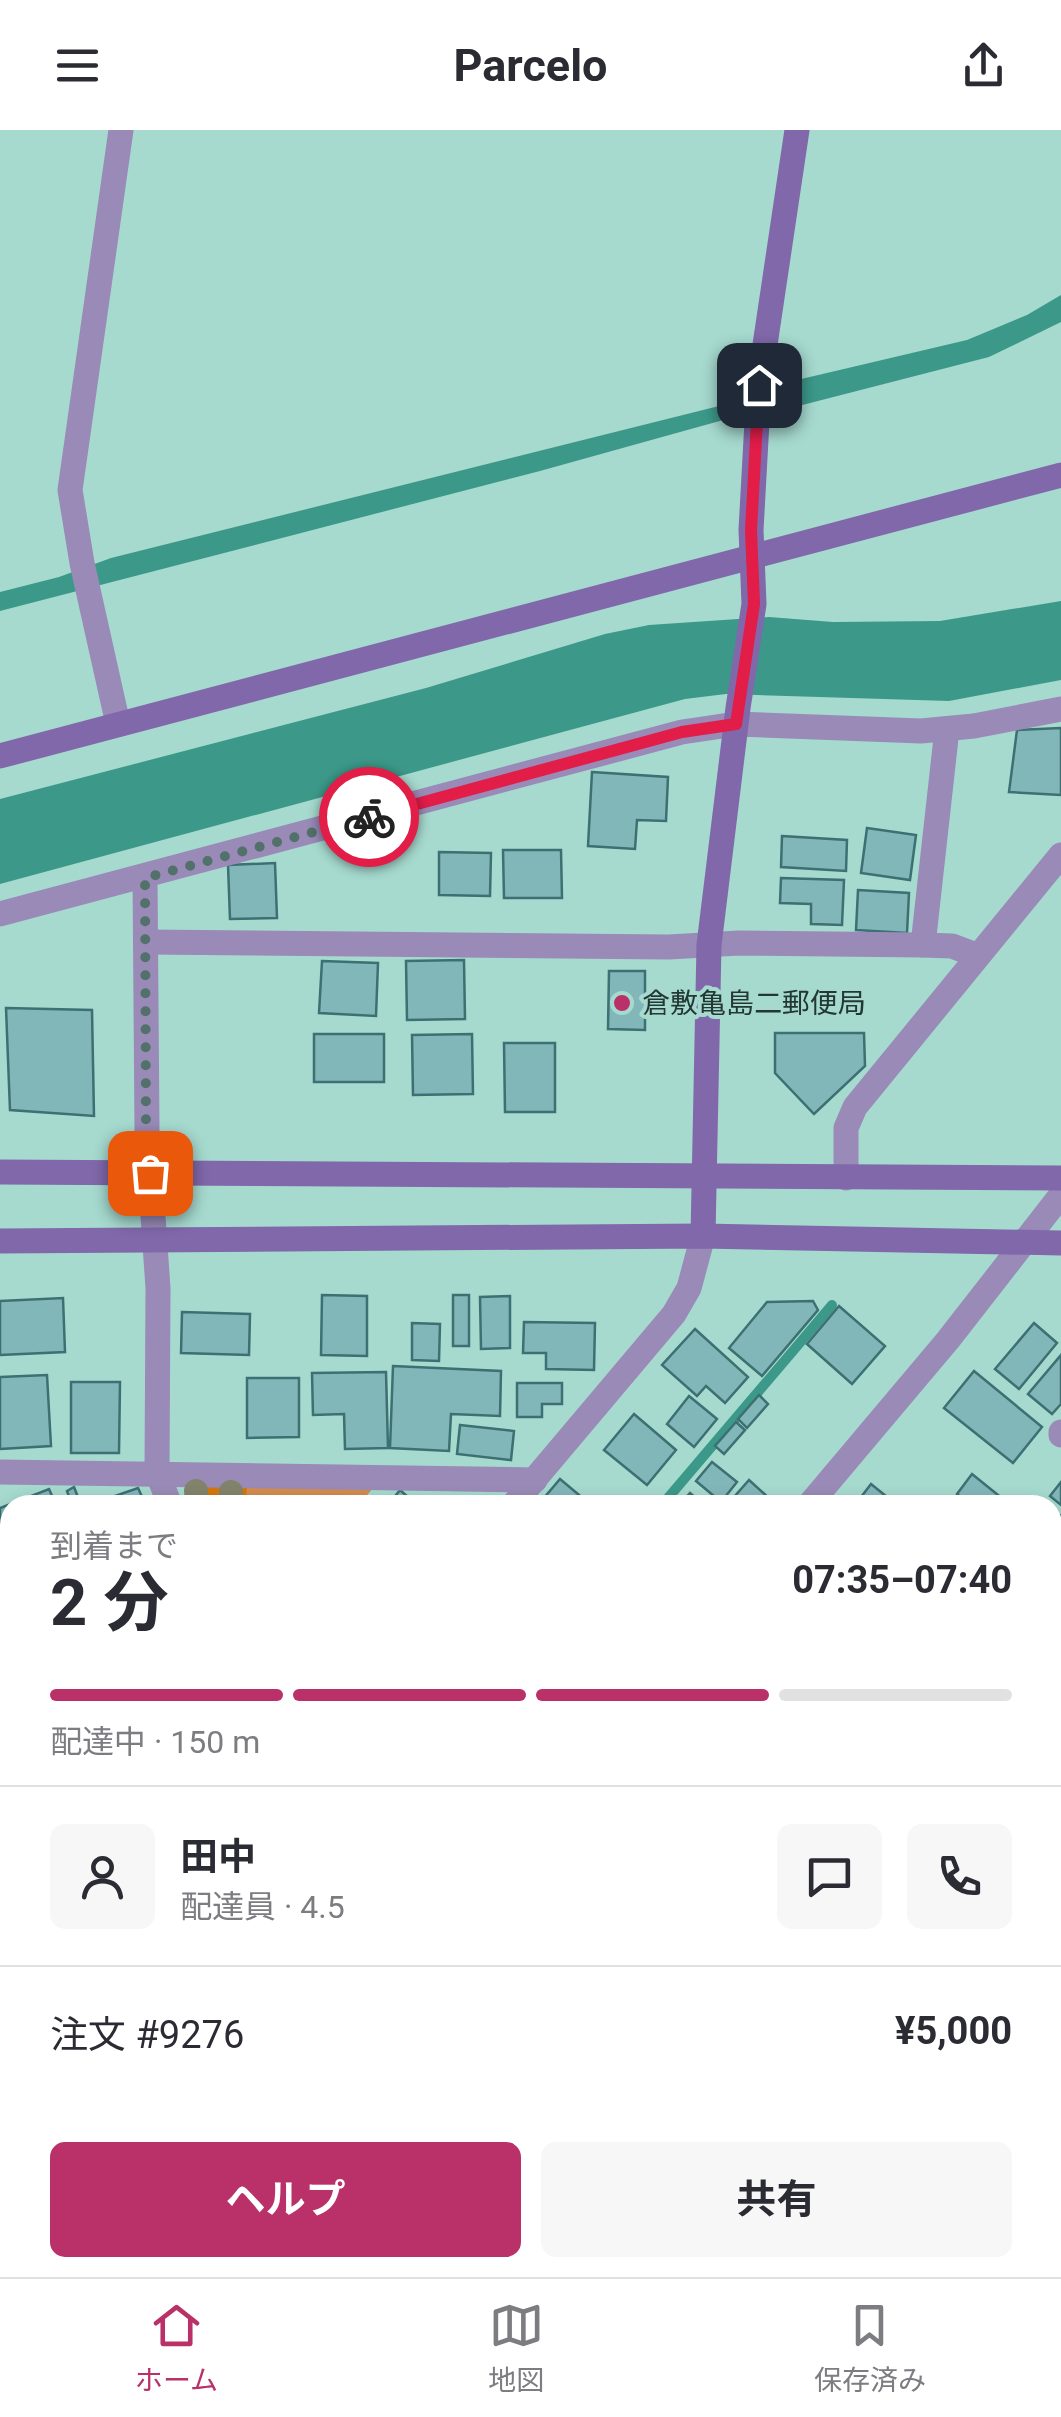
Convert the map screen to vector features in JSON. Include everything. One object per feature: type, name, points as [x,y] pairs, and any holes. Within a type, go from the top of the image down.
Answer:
[{"type":"street","points":[[118,724],[70,490],[121,130]]},
{"type":"street","points":[[521,1495],[674,1314],[688,1288],[703,1236],[709,945],[754,604],[755,420],[796,130]]},
{"type":"street","points":[[0,756],[1061,474]]},
{"type":"street","points":[[0,914],[737,716],[921,731],[1061,709]]},
{"type":"street","points":[[923,944],[946,729]]},
{"type":"street","points":[[846,1178],[846,1128],[855,1106],[1061,855]]},
{"type":"street","points":[[145,878],[146,1130],[158,1288],[158,1472],[166,1495]]},
{"type":"street","points":[[146,942],[923,944],[952,946],[976,956]]},
{"type":"street","points":[[0,1172],[1061,1178]]},
{"type":"street","points":[[817,1495],[948,1340],[1061,1195]]},
{"type":"street","points":[[0,1241],[703,1236],[1061,1243]]},
{"type":"street","points":[[0,1472],[534,1480]]},
{"type":"shaded area","points":[[1061,295],[1061,322],[989,357],[779,411],[734,417],[0,611],[0,592],[111,558],[735,402],[738,394],[967,340],[1027,315]]},
{"type":"shaded area","points":[[1061,601],[1061,680],[949,701],[726,694],[685,699],[0,884],[0,799],[426,688],[605,634],[649,625],[769,617],[833,622],[940,621]]},
{"type":"shaded area","points":[[190,1487],[373,1488],[367,1495],[184,1495]]},
{"type":"shaded area","points":[[190,1487],[247,1487],[246,1495],[184,1495]]},
{"type":"building","points":[[1061,728],[1061,795],[1009,792],[1017,730]]},
{"type":"building","points":[[592,772],[668,777],[666,821],[637,820],[635,849],[588,846]]},
{"type":"building","points":[[867,828],[916,835],[910,880],[861,873]]},
{"type":"building","points":[[782,836],[847,840],[846,871],[781,867]]},
{"type":"building","points":[[503,850],[561,850],[562,898],[504,898]]},
{"type":"building","points":[[439,852],[491,853],[490,896],[439,895]]},
{"type":"building","points":[[275,863],[277,918],[230,919],[228,865]]},
{"type":"building","points":[[781,878],[844,880],[842,925],[811,924],[811,904],[780,903]]},
{"type":"building","points":[[858,890],[909,893],[907,933],[856,930]]},
{"type":"building","points":[[464,960],[465,1019],[407,1020],[406,961]]},
{"type":"building","points":[[322,961],[378,963],[376,1016],[319,1013]]},
{"type":"building","points":[[609,971],[645,971],[645,1030],[608,1029]]},
{"type":"building","points":[[6,1008],[92,1010],[94,1116],[10,1110]]},
{"type":"building","points":[[775,1033],[864,1033],[865,1066],[814,1114],[775,1073]]},
{"type":"building","points":[[314,1034],[384,1034],[384,1082],[314,1082]]},
{"type":"building","points":[[472,1034],[473,1094],[413,1095],[412,1035]]},
{"type":"building","points":[[504,1043],[555,1043],[555,1112],[505,1112]]},
{"type":"building","points":[[322,1295],[367,1296],[367,1356],[321,1355]]},
{"type":"building","points":[[453,1295],[469,1295],[469,1346],[453,1346]]},
{"type":"building","points":[[510,1296],[510,1348],[481,1349],[480,1297]]},
{"type":"building","points":[[63,1298],[65,1352],[0,1355],[0,1301]]},
{"type":"building","points":[[813,1301],[818,1310],[762,1376],[729,1348],[767,1302]]},
{"type":"building","points":[[839,1306],[885,1346],[852,1384],[807,1344]]},
{"type":"building","points":[[182,1312],[250,1314],[249,1355],[181,1353]]},
{"type":"building","points":[[524,1322],[595,1323],[594,1370],[546,1369],[546,1353],[523,1353]]},
{"type":"building","points":[[412,1323],[440,1324],[439,1361],[412,1360]]},
{"type":"building","points":[[1034,1323],[1057,1343],[1019,1389],[995,1369]]},
{"type":"building","points":[[695,1329],[748,1377],[725,1403],[706,1386],[697,1396],[662,1365]]},
{"type":"building","points":[[1061,1355],[1061,1404],[1052,1414],[1028,1394]]},
{"type":"building","points":[[393,1366],[501,1371],[500,1416],[451,1414],[449,1451],[390,1448]]},
{"type":"building","points":[[974,1371],[1042,1427],[1013,1463],[944,1408]]},
{"type":"building","points":[[386,1372],[388,1448],[345,1449],[344,1414],[313,1415],[312,1373]]},
{"type":"building","points":[[47,1375],[51,1446],[0,1449],[0,1377]]},
{"type":"building","points":[[247,1378],[299,1378],[299,1437],[247,1438]]},
{"type":"building","points":[[71,1382],[120,1382],[119,1453],[71,1453]]},
{"type":"building","points":[[517,1383],[562,1383],[562,1404],[542,1404],[542,1417],[517,1417]]},
{"type":"building","points":[[759,1395],[768,1404],[747,1428],[738,1419]]},
{"type":"building","points":[[689,1396],[717,1419],[694,1447],[667,1424]]},
{"type":"building","points":[[634,1414],[676,1450],[647,1485],[604,1450]]},
{"type":"building","points":[[736,1422],[745,1430],[724,1454],[715,1446]]},
{"type":"building","points":[[460,1425],[514,1431],[511,1460],[457,1454]]},
{"type":"building","points":[[712,1462],[737,1482],[727,1495],[713,1495],[696,1481]]},
{"type":"building","points":[[972,1474],[998,1495],[958,1495]]},
{"type":"building","points":[[560,1479],[579,1495],[546,1495]]},
{"type":"building","points":[[749,1480],[766,1495],[736,1495]]},
{"type":"building","points":[[1061,1482],[1061,1495],[1051,1495]]},
{"type":"building","points":[[871,1484],[885,1495],[863,1495]]},
{"type":"building","points":[[138,1488],[141,1495],[118,1495]]},
{"type":"waterway","points":[[670,1495],[832,1305]]},
{"type":"way so far","points":[[150,1173],[146,1130],[145,878],[369,817]]},
{"type":"place","name":"倉敷亀島二郵便局","points":[[622,1003]]},
{"type":"route","points":[[369,817],[682,732],[736,724],[754,604],[751,530],[759,385]]}]
